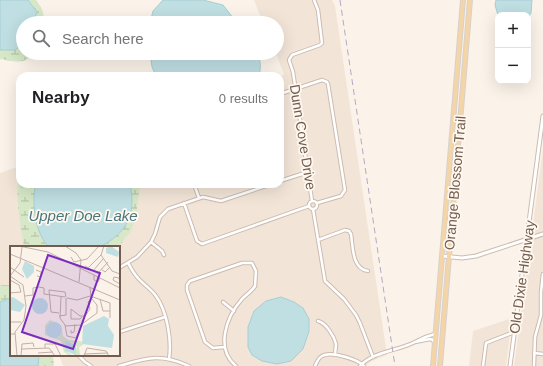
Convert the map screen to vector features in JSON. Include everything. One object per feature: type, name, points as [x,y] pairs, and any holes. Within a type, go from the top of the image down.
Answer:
[{"type":"main road","name":"Orange Blossom Trail","points":[[433,366],[463,0]]},
{"type":"main road","name":"Orange Blossom Trail","points":[[440,366],[470,0]]},
{"type":"main road","points":[[449,164],[451,170],[456,175]]},
{"type":"main road","points":[[448,176],[453,180],[455,187]]},
{"type":"main road","points":[[436,322],[439,329],[443,331]]},
{"type":"main road","points":[[435,334],[440,339],[442,345]]},
{"type":"street","name":"Dunn Cove Drive","points":[[312,201],[295,89],[289,60],[292,55],[320,45],[322,42],[318,10],[314,0]]},
{"type":"street","points":[[184,203],[197,241],[202,244],[309,206],[310,202],[312,201],[316,201],[317,203],[341,196],[345,190],[328,84],[325,80],[322,80],[284,93]]},
{"type":"street","name":"Old Dixie Highway","points":[[510,366],[543,116]]},
{"type":"street","points":[[284,180],[308,172]]},
{"type":"street","points":[[195,188],[199,198]]},
{"type":"street","points":[[120,267],[137,257],[151,242],[161,215],[168,209],[199,198],[205,197],[216,201],[221,201],[258,189]]},
{"type":"street","points":[[309,206],[313,209],[317,207],[317,203]]},
{"type":"street","name":"Dunn Cove Drive","points":[[313,209],[325,281],[344,299],[356,315],[373,357]]},
{"type":"street","points":[[318,240],[345,230],[349,231],[351,234],[356,263],[362,269],[368,271]]},
{"type":"street","points":[[442,256],[462,258],[476,256],[543,234]]},
{"type":"street","points":[[151,242],[162,251],[164,255]]},
{"type":"street","points":[[128,263],[138,278],[157,298],[170,338],[169,359]]},
{"type":"street","points":[[224,347],[214,348],[205,342],[187,290],[187,285],[190,281],[242,263],[253,264],[256,272],[255,286],[242,299],[234,311],[227,328],[224,347],[229,359],[236,366]]},
{"type":"street","points":[[534,364],[535,337],[542,315],[543,276]]},
{"type":"street","points":[[223,302],[234,311]]},
{"type":"street","points":[[120,332],[164,317]]},
{"type":"street","points":[[318,320],[324,324],[335,341],[335,355]]},
{"type":"street","points":[[483,366],[486,343],[514,332]]},
{"type":"street","points":[[415,342],[423,337],[435,334]]},
{"type":"street","points":[[315,366],[319,358],[324,355],[335,355],[354,359],[362,365],[373,357],[415,342],[432,339],[434,343]]},
{"type":"street","points":[[534,353],[543,354]]},
{"type":"street","points":[[79,356],[92,366]]},
{"type":"street","points":[[118,366],[148,358],[169,359],[189,366]]},
{"type":"shaded area","points":[[254,0],[332,0],[335,6],[387,355],[372,361],[365,366],[63,366],[59,356],[120,356],[120,246],[10,246],[10,327],[0,331],[0,173],[16,167],[16,188],[284,188],[284,72],[279,60],[284,60],[284,16],[260,16]]},
{"type":"shaded area","points":[[543,149],[543,366],[514,366]]},
{"type":"shaded area","points":[[512,318],[506,366],[469,366],[473,331]]},
{"type":"green space","points":[[28,0],[36,0],[44,16],[36,16],[37,12]]},
{"type":"green space","points":[[16,46],[16,60],[26,60],[18,62],[0,59],[0,50]]},
{"type":"green space","points":[[18,188],[35,188],[34,199],[35,217],[40,234],[48,246],[24,246],[19,219]]},
{"type":"green space","points":[[131,188],[140,188],[136,218],[130,233],[122,243],[117,246],[101,246],[118,234],[129,220],[131,216],[132,196]]},
{"type":"green space","points":[[0,285],[10,285],[10,298],[0,302]]},
{"type":"green space","points":[[39,356],[53,356],[54,366],[38,366]]},
{"type":"water","points":[[0,0],[28,0],[37,12],[36,16],[16,16],[16,49],[0,50]]},
{"type":"water","points":[[163,0],[203,0],[223,5],[232,16],[152,16],[153,11]]},
{"type":"water","points":[[496,0],[532,0],[531,13],[497,12],[495,5]]},
{"type":"water","points":[[151,60],[260,61],[260,72],[154,72]]},
{"type":"water","name":"Upper Doe Lake","points":[[35,188],[130,188],[132,201],[130,216],[123,229],[110,241],[102,246],[48,246],[40,234],[37,226],[34,208]]},
{"type":"water","points":[[281,297],[294,302],[303,308],[309,319],[309,331],[303,349],[291,361],[277,364],[262,361],[252,355],[248,347],[248,327],[254,311],[266,301]]},
{"type":"water","points":[[10,298],[10,356],[39,356],[38,366],[0,366],[0,302]]},
{"type":"railway","points":[[340,0],[395,366]]}]
